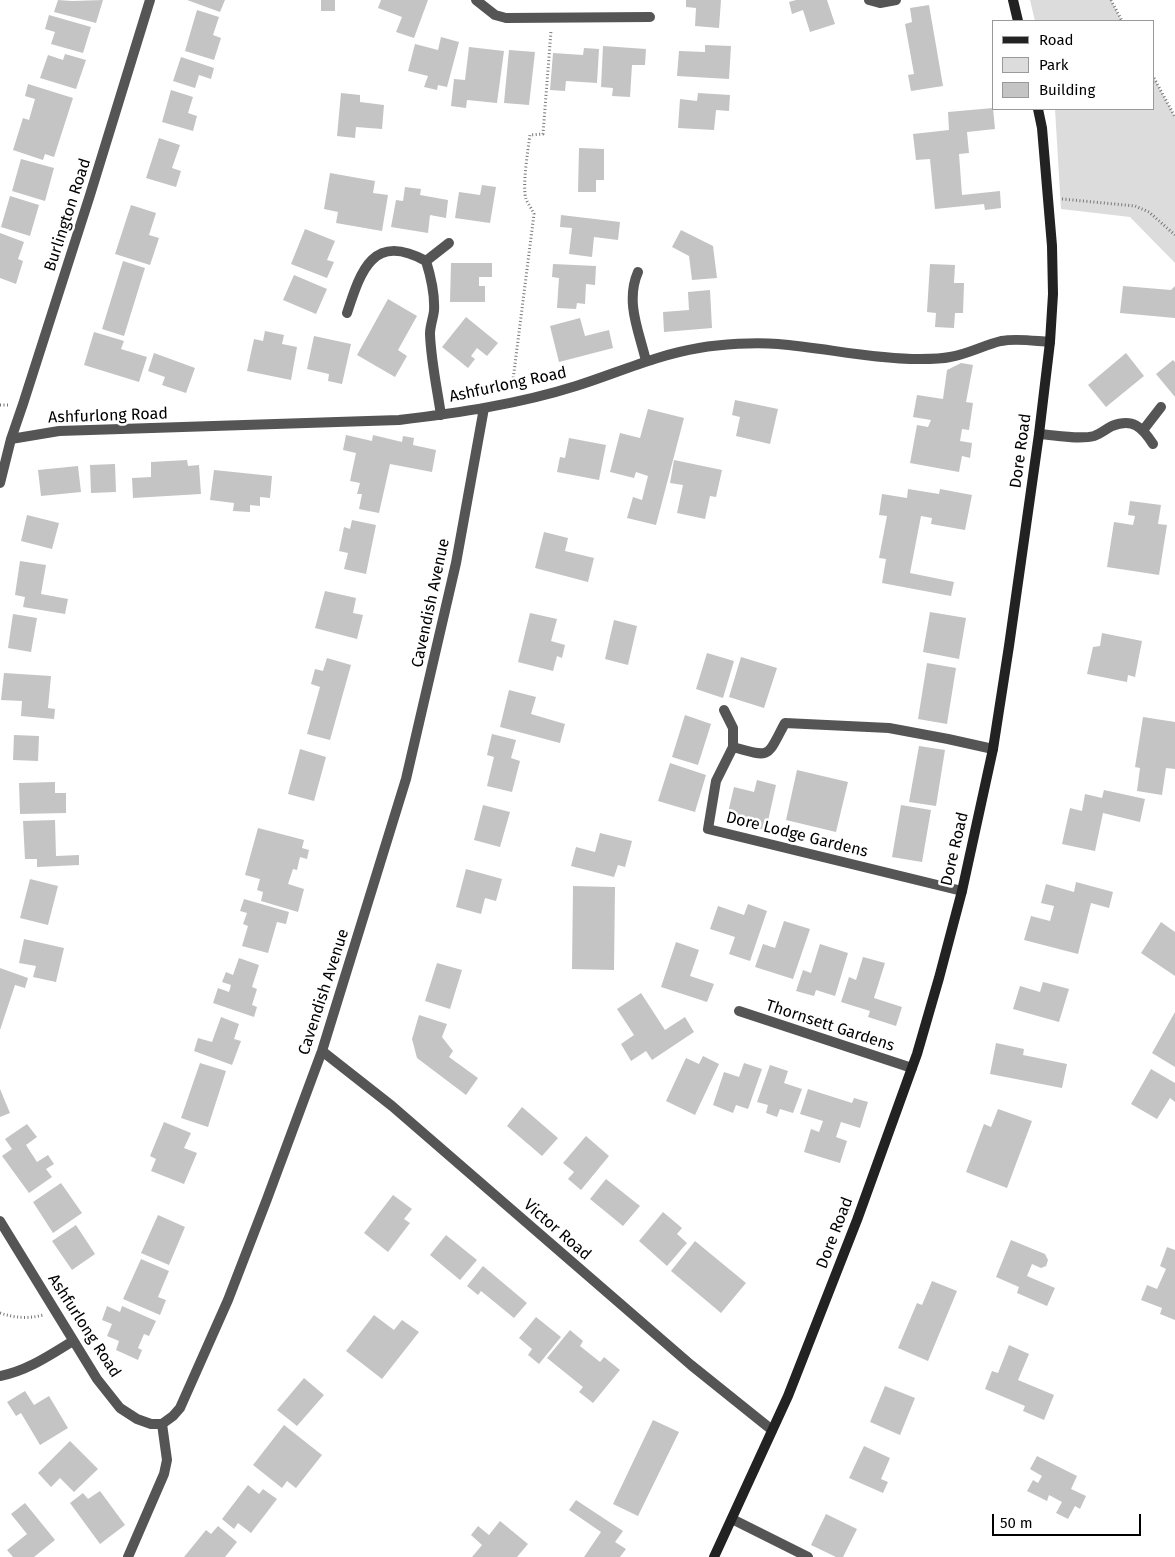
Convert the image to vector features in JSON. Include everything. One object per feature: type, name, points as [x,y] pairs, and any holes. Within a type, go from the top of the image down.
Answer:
[{"type":"street","name":"Burlington Road","points":[[11,439],[90,195],[150,0]]},
{"type":"street","points":[[476,0],[495,15],[506,18],[650,17]]},
{"type":"street","points":[[869,0],[880,3],[896,0]]},
{"type":"street","points":[[1013,0],[1018,20]]},
{"type":"street","name":"Dore Road","points":[[714,1557],[814,1333],[912,1068],[939,978],[962,890],[993,749],[1039,434],[1050,342],[1053,294],[1052,246],[1042,128],[1038,110]]},
{"type":"street","points":[[426,261],[449,243]]},
{"type":"street","points":[[347,312],[363,269],[372,257],[387,252],[401,252],[413,254],[426,261],[433,292],[434,310],[430,330],[432,357],[442,415]]},
{"type":"street","points":[[638,272],[633,284],[632,301],[646,361]]},
{"type":"street","name":"Ashfurlong Road","points":[[11,439],[59,431],[399,420],[442,415],[484,408],[575,386],[646,361],[700,348],[776,344],[874,357],[921,359],[950,357],[1001,341],[1050,342]]},
{"type":"street","points":[[1144,429],[1161,407]]},
{"type":"street","name":"Cavendish Avenue","points":[[162,1424],[180,1408],[228,1300],[322,1051],[406,779],[456,564],[484,408]]},
{"type":"street","points":[[1039,434],[1094,436],[1113,426],[1127,423],[1144,429],[1153,444]]},
{"type":"street","points":[[0,483],[11,439]]},
{"type":"street","points":[[724,710],[732,728],[733,747],[762,755],[770,752],[785,723],[889,728],[993,749]]},
{"type":"street","name":"Dore Lodge Gardens","points":[[733,747],[716,781],[708,828],[962,890]]},
{"type":"street","name":"Thornsett Gardens","points":[[739,1011],[912,1068]]},
{"type":"street","name":"Victor Road","points":[[322,1051],[392,1106],[691,1365],[772,1430]]},
{"type":"street","name":"Ashfurlong Road","points":[[0,1220],[97,1379],[120,1408],[137,1419],[151,1424],[162,1424]]},
{"type":"street","points":[[0,1376],[12,1374],[31,1366],[73,1341]]},
{"type":"street","points":[[128,1557],[164,1474],[167,1460],[162,1424]]},
{"type":"street","points":[[732,1519],[808,1557]]},
{"type":"path","points":[[1111,0],[1121,20]]},
{"type":"path","points":[[511,402],[534,214],[526,198],[528,148],[530,135],[543,134],[552,18]]},
{"type":"path","points":[[1155,80],[1175,117]]},
{"type":"path","points":[[1047,197],[1135,206],[1149,212],[1175,235]]},
{"type":"path","points":[[0,1313],[15,1318],[35,1318],[56,1312]]},
{"type":"green space","points":[[1030,0],[1111,0],[1121,20],[1035,20]]},
{"type":"green space","points":[[1155,80],[1175,117],[1175,263],[1130,217],[1061,209],[1055,110],[1155,110]]},
{"type":"building","points":[[58,0],[103,0],[96,23],[54,12]]},
{"type":"building","points":[[187,0],[225,0],[220,12]]},
{"type":"building","points":[[321,0],[335,0],[335,11],[321,11]]},
{"type":"building","points":[[381,0],[428,0],[414,38],[396,32],[402,17],[378,8]]},
{"type":"building","points":[[686,0],[721,0],[719,28],[695,26],[696,8],[686,7]]},
{"type":"building","points":[[796,0],[827,0],[835,24],[810,32],[803,10],[792,14],[789,2]]},
{"type":"building","points":[[929,5],[943,86],[911,91],[908,75],[914,74],[905,24],[912,22],[910,8]]},
{"type":"building","points":[[197,10],[219,17],[213,35],[221,38],[214,60],[185,51]]},
{"type":"building","points":[[49,15],[91,27],[83,53],[51,44],[55,32],[45,29]]},
{"type":"building","points":[[441,37],[459,42],[447,87],[438,85],[437,90],[424,87],[428,76],[408,71],[415,44],[438,50]]},
{"type":"building","points":[[705,45],[731,46],[729,79],[677,76],[679,51],[705,52]]},
{"type":"building","points":[[603,46],[646,49],[645,65],[632,65],[630,97],[612,96],[613,88],[601,87]]},
{"type":"building","points":[[469,47],[504,51],[497,103],[467,100],[466,108],[451,106],[454,79],[465,80]]},
{"type":"building","points":[[584,48],[599,49],[597,83],[566,81],[565,91],[550,90],[553,53],[583,55]]},
{"type":"building","points":[[509,50],[535,52],[529,105],[504,103]]},
{"type":"building","points":[[65,54],[86,60],[76,89],[40,78],[48,55],[63,60]]},
{"type":"building","points":[[181,57],[214,68],[211,79],[199,75],[195,88],[173,81]]},
{"type":"building","points":[[28,84],[73,98],[54,157],[45,154],[43,160],[13,150],[23,118],[29,120],[35,99],[25,96]]},
{"type":"building","points":[[171,90],[193,97],[188,113],[197,116],[193,131],[162,122]]},
{"type":"building","points":[[341,93],[360,95],[360,102],[384,105],[382,129],[356,127],[355,138],[337,136]]},
{"type":"building","points":[[698,93],[730,95],[729,111],[716,110],[714,130],[678,128],[680,99],[697,101]]},
{"type":"building","points":[[992,108],[993,110],[995,129],[967,132],[969,153],[959,154],[962,195],[1000,191],[1001,208],[985,210],[984,204],[935,209],[930,159],[916,160],[913,134],[949,130],[948,112]]},
{"type":"building","points":[[159,138],[180,145],[172,168],[181,171],[176,187],[146,178]]},
{"type":"building","points":[[579,148],[604,149],[604,180],[596,180],[596,192],[578,192]]},
{"type":"building","points":[[21,159],[54,168],[45,201],[12,191]]},
{"type":"building","points":[[330,173],[375,181],[373,193],[388,195],[382,231],[336,223],[338,212],[324,209]]},
{"type":"building","points":[[482,185],[496,187],[490,223],[455,218],[459,192],[480,195]]},
{"type":"building","points":[[405,187],[421,189],[420,195],[448,200],[446,218],[430,215],[428,233],[391,227],[396,200],[403,201]]},
{"type":"building","points":[[10,196],[39,205],[30,236],[1,227]]},
{"type":"building","points":[[131,205],[156,213],[149,235],[159,238],[150,265],[115,254]]},
{"type":"building","points":[[561,215],[620,222],[618,240],[594,237],[592,257],[569,254],[572,228],[560,227]]},
{"type":"building","points":[[305,229],[335,241],[327,260],[334,262],[327,278],[291,264]]},
{"type":"building","points":[[681,230],[713,246],[717,278],[692,280],[689,256],[672,247]]},
{"type":"building","points":[[0,233],[24,242],[18,259],[23,261],[16,284],[0,278]]},
{"type":"building","points":[[123,261],[145,268],[124,336],[102,329]]},
{"type":"building","points":[[451,263],[492,263],[492,277],[479,277],[479,286],[485,286],[485,302],[450,302]]},
{"type":"building","points":[[553,264],[596,266],[595,285],[586,284],[585,304],[577,303],[576,309],[557,308],[559,278],[552,277]]},
{"type":"building","points":[[930,264],[955,265],[954,283],[964,283],[963,313],[955,313],[954,328],[935,327],[936,313],[927,312]]},
{"type":"building","points":[[294,275],[327,289],[316,314],[283,300]]},
{"type":"building","points":[[1123,286],[1171,290],[1175,286],[1175,318],[1120,313]]},
{"type":"building","points":[[710,290],[712,328],[664,332],[663,312],[689,310],[688,292]]},
{"type":"building","points":[[388,299],[417,316],[398,350],[407,356],[395,377],[357,355]]},
{"type":"building","points":[[466,317],[498,343],[487,356],[477,348],[471,356],[475,359],[468,368],[442,347]]},
{"type":"building","points":[[580,318],[585,336],[609,330],[613,348],[559,362],[550,326]]},
{"type":"building","points":[[265,331],[284,335],[282,344],[297,347],[291,380],[247,371],[254,339],[263,341]]},
{"type":"building","points":[[94,332],[124,341],[121,349],[147,357],[139,382],[84,365]]},
{"type":"building","points":[[314,336],[351,344],[342,384],[328,381],[329,374],[307,369]]},
{"type":"building","points":[[154,353],[195,368],[186,393],[162,385],[165,377],[148,371]]},
{"type":"building","points":[[1126,353],[1144,376],[1106,407],[1088,385]]},
{"type":"building","points":[[1173,360],[1175,362],[1175,397],[1156,374]]},
{"type":"building","points":[[961,363],[973,365],[966,402],[973,403],[969,430],[962,429],[960,441],[972,443],[970,458],[962,456],[959,472],[910,463],[917,425],[928,427],[931,420],[913,417],[917,395],[943,399],[947,370]]},
{"type":"building","points":[[735,400],[778,409],[770,444],[736,436],[740,417],[732,415]]},
{"type":"building","points":[[648,409],[684,418],[656,525],[627,518],[633,497],[642,500],[648,476],[636,472],[634,478],[610,472],[620,433],[640,438]]},
{"type":"building","points":[[346,435],[372,441],[373,435],[402,442],[403,436],[414,438],[413,445],[436,450],[432,472],[390,464],[379,513],[359,509],[362,494],[357,494],[360,483],[350,481],[356,453],[343,450]]},
{"type":"building","points":[[569,438],[606,445],[599,480],[557,472],[560,457],[565,458]]},
{"type":"building","points":[[187,460],[188,466],[199,465],[201,494],[133,498],[132,478],[151,477],[151,462]]},
{"type":"building","points":[[674,460],[722,470],[716,497],[710,496],[705,519],[677,513],[683,485],[670,483]]},
{"type":"building","points":[[115,464],[116,492],[91,493],[90,465]]},
{"type":"building","points":[[78,466],[81,492],[41,496],[38,470]]},
{"type":"building","points":[[214,470],[272,476],[270,498],[260,497],[260,506],[250,505],[250,512],[233,511],[234,503],[210,500]]},
{"type":"building","points":[[908,489],[939,494],[940,489],[972,495],[965,530],[931,524],[932,518],[921,516],[910,573],[954,582],[951,596],[882,583],[886,559],[879,558],[887,516],[879,515],[882,494],[907,498]]},
{"type":"building","points":[[1130,501],[1161,505],[1158,524],[1167,525],[1159,575],[1107,567],[1114,522],[1133,525],[1135,516],[1128,515]]},
{"type":"building","points":[[27,515],[59,523],[52,549],[21,541]]},
{"type":"building","points":[[352,520],[376,525],[366,574],[344,569],[348,553],[339,551],[344,527],[350,529]]},
{"type":"building","points":[[544,532],[568,538],[565,551],[594,558],[588,582],[535,568]]},
{"type":"building","points":[[20,561],[46,565],[41,594],[68,599],[65,614],[23,607],[25,597],[15,595]]},
{"type":"building","points":[[325,591],[356,598],[353,613],[363,615],[357,639],[315,628]]},
{"type":"building","points":[[930,612],[966,618],[959,659],[923,652]]},
{"type":"building","points":[[530,613],[557,619],[551,641],[565,645],[562,658],[557,656],[553,671],[518,662]]},
{"type":"building","points":[[13,614],[37,618],[31,652],[8,648]]},
{"type":"building","points":[[614,620],[637,626],[628,665],[605,659]]},
{"type":"building","points":[[1102,633],[1142,641],[1135,677],[1128,675],[1127,682],[1087,674],[1093,647],[1100,646]]},
{"type":"building","points":[[707,653],[734,661],[723,698],[696,689]]},
{"type":"building","points":[[741,657],[777,668],[764,708],[729,697]]},
{"type":"building","points":[[327,658],[351,665],[330,740],[307,734],[320,687],[311,684],[315,669],[323,671]]},
{"type":"building","points":[[927,663],[956,668],[947,724],[918,719]]},
{"type":"building","points":[[4,673],[51,676],[48,708],[55,709],[54,719],[21,716],[22,701],[1,700]]},
{"type":"building","points":[[509,690],[536,697],[531,714],[565,724],[560,743],[500,727]]},
{"type":"building","points":[[685,715],[711,724],[698,765],[672,757]]},
{"type":"building","points":[[1143,717],[1175,722],[1175,769],[1166,768],[1162,795],[1137,791],[1140,768],[1135,767]]},
{"type":"building","points":[[492,734],[516,740],[511,758],[520,761],[512,792],[487,786],[494,757],[487,755]]},
{"type":"building","points":[[14,735],[39,736],[38,761],[13,760]]},
{"type":"building","points":[[919,746],[945,750],[936,806],[909,802]]},
{"type":"building","points":[[300,749],[326,757],[314,801],[288,794]]},
{"type":"building","points":[[670,763],[706,775],[695,812],[658,801]]},
{"type":"building","points":[[797,770],[848,782],[836,832],[786,820]]},
{"type":"building","points":[[757,780],[776,785],[766,830],[726,821],[734,787],[754,792]]},
{"type":"building","points":[[55,782],[55,793],[66,793],[66,813],[20,814],[19,783]]},
{"type":"building","points":[[1104,790],[1145,799],[1140,822],[1103,813],[1095,851],[1062,844],[1070,808],[1082,811],[1085,794],[1102,798]]},
{"type":"building","points":[[483,805],[510,812],[500,847],[474,840]]},
{"type":"building","points":[[901,805],[931,810],[922,862],[892,857]]},
{"type":"building","points":[[55,820],[56,856],[79,855],[79,865],[37,867],[37,859],[25,859],[23,821]]},
{"type":"building","points":[[258,828],[304,840],[302,848],[309,850],[307,859],[300,857],[297,870],[293,869],[288,884],[304,889],[298,912],[261,901],[263,892],[257,890],[260,879],[245,875]]},
{"type":"building","points":[[600,833],[632,841],[625,867],[618,865],[614,877],[571,866],[576,847],[595,852]]},
{"type":"building","points":[[466,869],[502,879],[496,901],[485,898],[481,914],[456,907]]},
{"type":"building","points":[[30,879],[58,886],[48,925],[20,918]]},
{"type":"building","points":[[1076,882],[1113,892],[1109,908],[1091,903],[1078,954],[1024,940],[1031,916],[1050,921],[1054,906],[1041,903],[1046,884],[1074,892]]},
{"type":"building","points":[[573,886],[615,887],[614,970],[572,969]]},
{"type":"building","points":[[244,899],[289,912],[286,924],[277,922],[268,953],[242,946],[248,926],[243,924],[247,913],[240,911]]},
{"type":"building","points":[[748,904],[767,911],[750,961],[729,954],[735,937],[710,929],[718,906],[744,915]]},
{"type":"building","points":[[784,921],[810,929],[793,979],[755,967],[763,944],[775,948]]},
{"type":"building","points":[[1161,922],[1175,932],[1175,976],[1141,953]]},
{"type":"building","points":[[24,939],[64,948],[56,982],[33,977],[36,966],[19,963]]},
{"type":"building","points":[[676,942],[699,950],[690,976],[714,984],[707,1002],[661,987]]},
{"type":"building","points":[[820,944],[848,953],[835,996],[816,990],[814,996],[796,991],[803,970],[811,973]]},
{"type":"building","points":[[863,957],[885,963],[874,998],[902,1007],[896,1026],[868,1017],[870,1011],[841,1002],[849,977],[856,980]]},
{"type":"building","points":[[239,958],[259,965],[252,987],[257,989],[252,1005],[257,1007],[254,1017],[213,1003],[218,988],[229,992],[231,985],[222,982],[226,972],[233,975]]},
{"type":"building","points":[[437,963],[462,970],[450,1009],[425,1001]]},
{"type":"building","points":[[0,968],[28,978],[25,988],[15,985],[0,1030]]},
{"type":"building","points":[[1043,982],[1069,989],[1059,1022],[1013,1009],[1020,986],[1040,992]]},
{"type":"building","points":[[641,993],[665,1030],[685,1017],[694,1032],[652,1060],[646,1051],[631,1061],[621,1044],[634,1035],[617,1009]]},
{"type":"building","points":[[1175,1012],[1175,1067],[1152,1053]]},
{"type":"building","points":[[419,1015],[447,1024],[442,1037],[453,1051],[449,1057],[478,1078],[466,1095],[417,1058],[412,1039]]},
{"type":"building","points":[[221,1017],[239,1024],[234,1039],[241,1041],[232,1065],[194,1051],[198,1038],[212,1042]]},
{"type":"building","points":[[996,1043],[1024,1049],[1023,1055],[1067,1064],[1062,1088],[990,1074]]},
{"type":"building","points":[[703,1056],[719,1064],[695,1115],[666,1101],[686,1058],[699,1064]]},
{"type":"building","points":[[200,1063],[226,1071],[208,1127],[181,1118]]},
{"type":"building","points":[[744,1063],[762,1069],[748,1109],[736,1105],[733,1113],[713,1105],[724,1072],[739,1077]]},
{"type":"building","points":[[770,1065],[788,1071],[784,1083],[802,1089],[793,1113],[780,1109],[777,1117],[766,1113],[768,1105],[757,1102]]},
{"type":"building","points":[[1151,1069],[1175,1083],[1175,1102],[1170,1098],[1157,1119],[1131,1104]]},
{"type":"building","points":[[0,1089],[10,1113],[0,1117]]},
{"type":"building","points":[[808,1089],[852,1103],[854,1098],[868,1102],[860,1128],[841,1122],[836,1137],[847,1141],[840,1163],[804,1152],[811,1129],[819,1132],[823,1121],[800,1114]]},
{"type":"building","points":[[522,1107],[558,1138],[542,1156],[507,1126]]},
{"type":"building","points":[[998,1109],[1032,1121],[1007,1188],[966,1172],[984,1124],[991,1127]]},
{"type":"building","points":[[164,1122],[191,1133],[184,1148],[197,1153],[184,1184],[151,1171],[156,1159],[150,1156]]},
{"type":"building","points":[[27,1124],[37,1137],[26,1145],[37,1162],[48,1155],[54,1164],[46,1169],[52,1177],[29,1193],[2,1156],[12,1149],[5,1139]]},
{"type":"building","points":[[586,1136],[609,1156],[581,1190],[568,1179],[574,1172],[563,1163]]},
{"type":"building","points":[[606,1179],[640,1206],[623,1226],[590,1199]]},
{"type":"building","points":[[61,1183],[82,1213],[53,1233],[33,1202]]},
{"type":"building","points":[[393,1195],[412,1209],[404,1219],[410,1223],[388,1252],[364,1233]]},
{"type":"building","points":[[663,1212],[682,1228],[677,1234],[687,1243],[667,1266],[639,1241]]},
{"type":"building","points":[[158,1215],[185,1227],[169,1265],[141,1253]]},
{"type":"building","points":[[76,1225],[95,1254],[72,1270],[52,1241]]},
{"type":"building","points":[[446,1235],[477,1260],[460,1280],[430,1255]]},
{"type":"building","points":[[1011,1240],[1045,1254],[1048,1260],[1046,1266],[1041,1268],[1032,1264],[1027,1276],[1055,1288],[1047,1306],[1017,1293],[1019,1287],[996,1277]]},
{"type":"building","points":[[695,1241],[746,1283],[721,1313],[671,1271]]},
{"type":"building","points":[[1167,1247],[1175,1250],[1175,1320],[1160,1314],[1162,1308],[1141,1300],[1147,1285],[1157,1289],[1166,1269],[1160,1266]]},
{"type":"building","points":[[141,1259],[169,1271],[158,1297],[166,1300],[160,1315],[123,1299]]},
{"type":"building","points":[[483,1266],[527,1303],[514,1318],[481,1291],[478,1295],[467,1286]]},
{"type":"building","points":[[932,1281],[957,1291],[928,1361],[898,1348],[917,1303],[922,1305]]},
{"type":"building","points":[[107,1306],[120,1312],[122,1306],[156,1321],[149,1336],[144,1334],[138,1348],[142,1350],[138,1360],[116,1350],[119,1341],[107,1336],[112,1324],[102,1320]]},
{"type":"building","points":[[374,1315],[394,1330],[402,1320],[419,1332],[382,1379],[346,1351]]},
{"type":"building","points":[[536,1317],[561,1337],[539,1364],[528,1355],[532,1349],[519,1338]]},
{"type":"building","points":[[570,1330],[583,1341],[580,1346],[600,1362],[604,1357],[620,1370],[593,1403],[579,1392],[583,1387],[547,1358]]},
{"type":"building","points":[[1009,1345],[1029,1354],[1018,1380],[1054,1395],[1044,1420],[1023,1411],[1025,1406],[985,1389],[992,1371],[998,1373]]},
{"type":"building","points":[[304,1378],[324,1395],[297,1426],[277,1410]]},
{"type":"building","points":[[885,1386],[915,1398],[900,1435],[870,1422]]},
{"type":"building","points":[[25,1391],[34,1405],[49,1396],[68,1428],[40,1445],[21,1413],[16,1416],[7,1402]]},
{"type":"building","points":[[653,1420],[679,1432],[638,1516],[613,1504]]},
{"type":"building","points":[[284,1425],[322,1455],[296,1488],[287,1481],[282,1488],[253,1465]]},
{"type":"building","points":[[70,1441],[98,1469],[74,1492],[60,1478],[51,1487],[38,1473]]},
{"type":"building","points":[[864,1446],[890,1458],[881,1479],[888,1482],[883,1493],[849,1478]]},
{"type":"building","points":[[1037,1456],[1077,1476],[1071,1489],[1086,1496],[1080,1509],[1075,1506],[1068,1519],[1056,1513],[1062,1502],[1049,1495],[1047,1501],[1027,1491],[1033,1480],[1038,1483],[1042,1476],[1030,1469]]},
{"type":"building","points":[[248,1485],[259,1494],[263,1489],[277,1499],[251,1533],[238,1523],[234,1529],[222,1519]]},
{"type":"building","points":[[100,1491],[125,1525],[100,1544],[70,1503],[83,1493],[88,1499]]},
{"type":"building","points":[[576,1500],[623,1531],[615,1542],[626,1549],[620,1557],[584,1557],[601,1532],[569,1510]]},
{"type":"building","points":[[25,1503],[55,1540],[34,1557],[13,1557],[7,1550],[27,1534],[11,1514]]},
{"type":"building","points":[[826,1514],[857,1529],[843,1557],[836,1557],[811,1545]]},
{"type":"building","points":[[500,1521],[528,1544],[517,1557],[472,1557],[482,1545],[471,1535],[478,1526],[489,1535]]},
{"type":"building","points":[[218,1526],[237,1542],[225,1557],[184,1557],[206,1530],[211,1534]]}]
